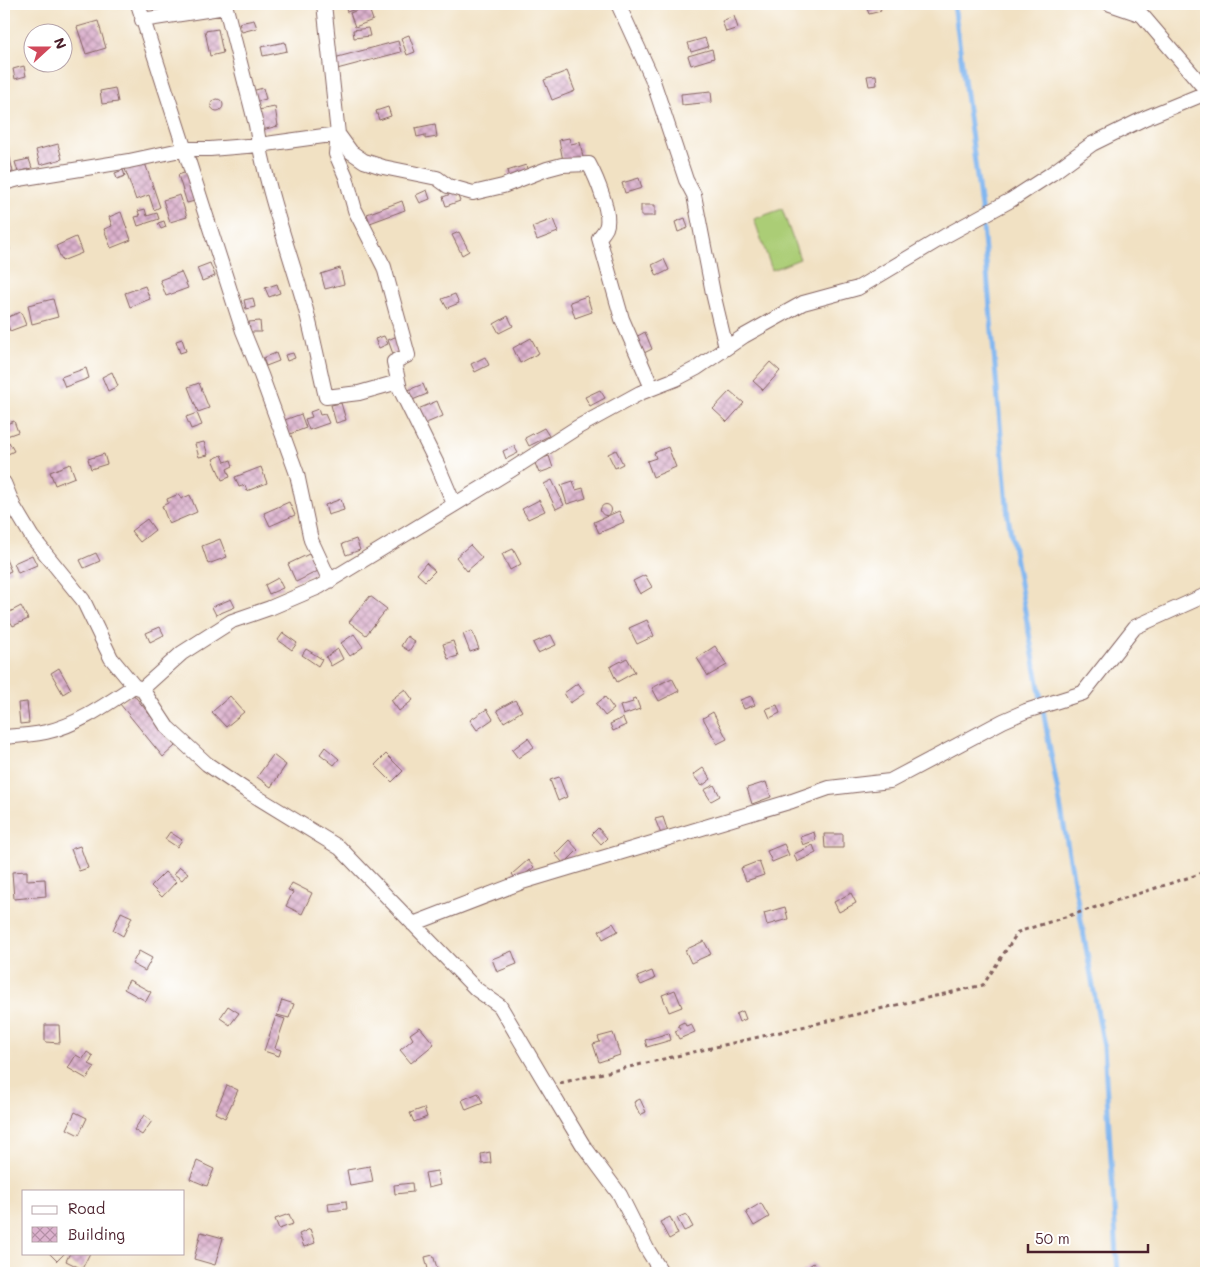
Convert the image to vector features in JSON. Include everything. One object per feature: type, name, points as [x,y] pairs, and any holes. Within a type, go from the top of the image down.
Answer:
[{"type":"street","points":[[138,4],[243,331],[297,474],[311,540],[330,581]]},
{"type":"street","points":[[324,4],[338,134],[336,154],[346,177],[354,210],[384,267],[408,355],[394,362],[400,388],[438,466],[454,504]]},
{"type":"street","points":[[618,4],[652,78],[686,180],[694,195],[726,348]]},
{"type":"street","points":[[4,737],[46,732],[74,722],[109,704],[138,687],[182,653],[232,621],[270,608],[330,581],[578,427],[640,393],[676,380],[726,348],[803,304],[858,288],[945,236],[1011,200],[1092,144],[1206,91],[1142,14],[1110,4]]},
{"type":"street","points":[[142,20],[225,5],[256,125],[259,145],[302,298],[326,397],[359,393],[398,382]]},
{"type":"street","points":[[4,183],[18,179],[130,161],[185,149],[210,150],[338,134]]},
{"type":"street","points":[[338,134],[351,152],[364,161],[383,167],[437,178],[448,186],[473,193],[503,186],[562,165],[589,164],[600,186],[606,212],[607,227],[599,238],[610,280],[622,319],[652,388]]},
{"type":"street","points":[[4,483],[14,508],[28,530],[83,600],[111,658],[138,687],[167,727],[207,764],[340,848],[476,989],[500,1006],[584,1145],[620,1195],[647,1249],[662,1273]]},
{"type":"street","points":[[413,924],[522,882],[792,801],[829,788],[890,781],[1010,718],[1083,693],[1135,627],[1206,595]]},
{"type":"path","points":[[548,1086],[983,985],[1018,932],[1206,872]]},
{"type":"green space","points":[[782,209],[800,259],[772,270],[754,219]]},
{"type":"building","points":[[344,4],[360,4],[361,7],[347,12]]},
{"type":"building","points":[[878,4],[881,11],[869,14],[866,6]]},
{"type":"building","points":[[368,6],[373,20],[355,27],[350,13]]},
{"type":"building","points":[[734,16],[738,28],[726,32],[722,21]]},
{"type":"building","points":[[254,20],[257,28],[242,32],[239,23]]},
{"type":"building","points":[[98,21],[106,48],[86,54],[77,27]]},
{"type":"building","points":[[368,28],[370,36],[354,38],[353,30]]},
{"type":"building","points":[[218,29],[223,53],[210,56],[205,31]]},
{"type":"building","points":[[409,35],[415,52],[407,55],[401,38]]},
{"type":"building","points":[[705,38],[708,47],[691,52],[688,43]]},
{"type":"building","points":[[398,41],[401,52],[337,69],[334,58]]},
{"type":"building","points":[[285,42],[287,51],[263,56],[261,47]]},
{"type":"building","points":[[712,49],[714,58],[691,65],[688,56]]},
{"type":"building","points":[[22,67],[22,72],[25,72],[26,76],[15,79],[13,69]]},
{"type":"building","points":[[567,71],[575,91],[552,100],[544,80]]},
{"type":"building","points":[[876,75],[877,85],[869,86],[867,76]]},
{"type":"building","points":[[115,88],[118,102],[102,104],[100,91]]},
{"type":"building","points":[[263,88],[266,99],[251,103],[248,92]]},
{"type":"building","points":[[711,91],[712,102],[682,105],[681,94]]},
{"type":"building","points":[[215,99],[219,99],[223,105],[219,111],[215,111],[211,107],[211,103]]},
{"type":"building","points":[[275,107],[278,126],[262,130],[258,110]]},
{"type":"building","points":[[388,107],[391,116],[379,120],[376,111]]},
{"type":"building","points":[[435,124],[437,137],[425,139],[425,135],[417,137],[415,128]]},
{"type":"building","points":[[569,138],[571,144],[580,142],[583,157],[563,161],[559,140]]},
{"type":"building","points":[[58,144],[62,159],[40,165],[36,150]]},
{"type":"building","points":[[7,145],[13,172],[4,174],[4,146]]},
{"type":"building","points":[[29,159],[32,168],[18,172],[15,162]]},
{"type":"building","points":[[145,163],[160,207],[154,210],[149,195],[136,200],[125,169]]},
{"type":"building","points":[[526,165],[528,172],[509,178],[507,171]]},
{"type":"building","points":[[123,170],[125,176],[117,179],[115,173]]},
{"type":"building","points":[[187,172],[195,201],[187,203],[178,175]]},
{"type":"building","points":[[639,178],[642,188],[625,193],[622,183]]},
{"type":"building","points":[[427,190],[430,199],[420,203],[416,195]]},
{"type":"building","points":[[456,192],[460,201],[446,206],[443,197]]},
{"type":"building","points":[[180,195],[187,217],[170,222],[163,200]]},
{"type":"building","points":[[402,201],[405,210],[370,223],[367,214]]},
{"type":"building","points":[[641,205],[655,205],[655,216],[641,216]]},
{"type":"building","points":[[145,209],[147,216],[157,213],[159,219],[138,226],[135,217],[140,216],[138,211]]},
{"type":"building","points":[[121,212],[131,240],[111,248],[104,229],[112,226],[109,217]]},
{"type":"building","points":[[685,218],[688,228],[678,232],[675,222]]},
{"type":"building","points":[[553,219],[558,232],[537,240],[532,227]]},
{"type":"building","points":[[164,221],[166,227],[161,229],[158,223]]},
{"type":"building","points":[[459,232],[469,251],[462,255],[452,235]]},
{"type":"building","points":[[76,237],[82,253],[62,261],[56,246]]},
{"type":"building","points":[[7,240],[10,250],[4,252],[4,241]]},
{"type":"building","points":[[664,259],[669,270],[657,276],[652,265]]},
{"type":"building","points":[[210,263],[215,276],[202,281],[197,268]]},
{"type":"building","points":[[340,268],[344,284],[325,289],[321,274]]},
{"type":"building","points":[[181,272],[188,288],[166,296],[160,280]]},
{"type":"building","points":[[277,284],[280,293],[269,297],[265,288]]},
{"type":"building","points":[[145,286],[150,299],[130,307],[125,293]]},
{"type":"building","points":[[455,294],[459,303],[447,308],[442,299]]},
{"type":"building","points":[[587,296],[592,312],[575,318],[570,302]]},
{"type":"building","points":[[253,298],[255,307],[246,309],[244,300]]},
{"type":"building","points":[[53,299],[58,317],[32,324],[28,305]]},
{"type":"building","points":[[21,312],[26,325],[10,331],[5,318]]},
{"type":"building","points":[[508,316],[513,326],[499,333],[494,324]]},
{"type":"building","points":[[260,321],[261,332],[250,332],[249,322]]},
{"type":"building","points":[[645,332],[652,349],[642,354],[634,338]]},
{"type":"building","points":[[384,336],[388,344],[379,348],[375,339]]},
{"type":"building","points":[[397,336],[402,351],[393,354],[388,340]]},
{"type":"building","points":[[531,338],[539,353],[520,363],[513,348]]},
{"type":"building","points":[[182,339],[186,351],[180,353],[176,341]]},
{"type":"building","points":[[276,353],[279,361],[266,366],[263,358]]},
{"type":"building","points":[[293,353],[295,358],[287,361],[285,355]]},
{"type":"building","points":[[485,357],[489,365],[475,372],[471,364]]},
{"type":"building","points":[[770,362],[780,371],[763,390],[753,381]]},
{"type":"building","points":[[86,368],[89,378],[65,387],[61,377]]},
{"type":"building","points":[[112,372],[118,386],[108,391],[102,377]]},
{"type":"building","points":[[199,383],[209,408],[198,412],[188,387]]},
{"type":"building","points":[[423,384],[427,394],[410,401],[406,391]]},
{"type":"building","points":[[600,390],[605,398],[590,406],[585,397]]},
{"type":"building","points":[[730,391],[744,403],[727,422],[713,409]]},
{"type":"building","points":[[437,401],[443,416],[424,424],[418,409]]},
{"type":"building","points":[[341,403],[346,420],[336,423],[331,405]]},
{"type":"building","points":[[318,409],[320,415],[325,414],[329,423],[309,430],[305,419],[312,417],[310,412]]},
{"type":"building","points":[[197,413],[202,425],[191,429],[186,417]]},
{"type":"building","points":[[301,414],[306,428],[287,435],[282,421]]},
{"type":"building","points":[[14,421],[18,432],[4,437],[4,425]]},
{"type":"building","points":[[544,428],[549,436],[529,446],[525,438]]},
{"type":"building","points":[[9,442],[14,451],[4,456],[4,445]]},
{"type":"building","points":[[204,442],[208,455],[199,457],[195,444]]},
{"type":"building","points":[[514,446],[518,453],[506,459],[503,451]]},
{"type":"building","points":[[668,447],[676,467],[653,477],[647,461],[656,458],[654,453]]},
{"type":"building","points":[[616,450],[623,464],[615,468],[608,454]]},
{"type":"building","points":[[104,454],[107,464],[91,469],[88,459]]},
{"type":"building","points":[[222,455],[225,462],[231,460],[233,466],[227,469],[230,477],[222,480],[213,459]]},
{"type":"building","points":[[549,456],[553,468],[539,473],[534,461]]},
{"type":"building","points":[[70,464],[75,477],[55,485],[50,472]]},
{"type":"building","points":[[261,467],[267,483],[247,491],[245,485],[239,487],[235,477]]},
{"type":"building","points":[[552,480],[564,505],[556,509],[544,484]]},
{"type":"building","points":[[573,481],[576,490],[583,488],[586,498],[567,504],[561,485]]},
{"type":"building","points":[[179,494],[181,499],[190,495],[197,512],[169,524],[162,506],[168,503],[167,499]]},
{"type":"building","points":[[341,499],[344,510],[328,515],[325,505]]},
{"type":"building","points":[[539,500],[545,511],[528,519],[522,509]]},
{"type":"building","points":[[289,502],[295,515],[270,526],[264,513]]},
{"type":"building","points":[[604,505],[608,505],[611,510],[610,514],[604,515],[601,512],[601,508]]},
{"type":"building","points":[[619,511],[624,522],[599,533],[594,522]]},
{"type":"building","points":[[147,519],[155,530],[140,542],[131,531]]},
{"type":"building","points":[[220,539],[227,557],[208,564],[202,546]]},
{"type":"building","points":[[356,539],[360,550],[346,555],[342,544]]},
{"type":"building","points":[[470,545],[482,558],[467,571],[456,557]]},
{"type":"building","points":[[513,549],[521,564],[510,570],[502,554]]},
{"type":"building","points":[[96,553],[100,561],[84,568],[80,560]]},
{"type":"building","points":[[309,554],[318,571],[296,582],[288,564]]},
{"type":"building","points":[[32,555],[37,565],[18,573],[14,563]]},
{"type":"building","points":[[4,557],[11,571],[4,574]]},
{"type":"building","points":[[426,563],[435,571],[425,581],[417,574]]},
{"type":"building","points":[[645,575],[652,587],[640,594],[633,581]]},
{"type":"building","points":[[278,578],[283,588],[269,594],[265,585]]},
{"type":"building","points":[[370,596],[387,609],[366,635],[349,622]]},
{"type":"building","points":[[231,599],[235,607],[216,615],[212,607]]},
{"type":"building","points":[[21,606],[28,619],[13,626],[6,614]]},
{"type":"building","points":[[647,620],[654,636],[637,644],[629,628]]},
{"type":"building","points":[[160,627],[164,635],[150,642],[146,633]]},
{"type":"building","points":[[472,631],[479,649],[470,652],[463,634]]},
{"type":"building","points":[[283,633],[297,643],[292,650],[278,640]]},
{"type":"building","points":[[354,634],[363,647],[350,656],[341,643]]},
{"type":"building","points":[[551,635],[556,645],[538,653],[533,643]]},
{"type":"building","points":[[407,636],[415,642],[409,651],[401,646]]},
{"type":"building","points":[[453,641],[458,656],[448,659],[443,644]]},
{"type":"building","points":[[715,646],[727,665],[708,676],[697,658]]},
{"type":"building","points":[[306,649],[322,659],[318,666],[302,655]]},
{"type":"building","points":[[338,649],[343,659],[331,666],[326,657]]},
{"type":"building","points":[[627,658],[635,672],[617,682],[610,667]]},
{"type":"building","points":[[59,668],[71,689],[63,694],[51,673]]},
{"type":"building","points":[[672,678],[679,691],[659,701],[652,688]]},
{"type":"building","points":[[578,683],[585,693],[570,703],[564,693]]},
{"type":"building","points":[[405,689],[413,700],[399,711],[391,700]]},
{"type":"building","points":[[133,694],[175,746],[163,757],[120,704]]},
{"type":"building","points":[[230,696],[244,712],[226,727],[212,712]]},
{"type":"building","points":[[751,696],[755,705],[744,709],[740,700]]},
{"type":"building","points":[[605,697],[614,709],[605,716],[596,704]]},
{"type":"building","points":[[636,698],[640,709],[623,715],[620,706],[633,702],[632,699]]},
{"type":"building","points":[[515,700],[522,711],[504,722],[497,710]]},
{"type":"building","points":[[27,702],[29,723],[20,724],[18,703]]},
{"type":"building","points":[[777,705],[780,713],[770,718],[766,709]]},
{"type":"building","points":[[487,709],[493,719],[477,730],[470,720]]},
{"type":"building","points":[[713,712],[727,739],[717,744],[703,718]]},
{"type":"building","points":[[623,718],[626,725],[613,731],[610,724]]},
{"type":"building","points":[[528,738],[534,747],[518,758],[512,750]]},
{"type":"building","points":[[325,747],[339,759],[334,765],[320,754]]},
{"type":"building","points":[[386,754],[403,771],[392,782],[375,765]]},
{"type":"building","points":[[273,755],[286,765],[271,787],[257,777]]},
{"type":"building","points":[[703,768],[711,779],[702,786],[693,775]]},
{"type":"building","points":[[559,777],[567,797],[558,801],[550,780]]},
{"type":"building","points":[[766,782],[771,797],[752,804],[747,788]]},
{"type":"building","points":[[714,785],[720,796],[711,801],[704,790]]},
{"type":"building","points":[[663,817],[668,832],[661,834],[655,819]]},
{"type":"building","points":[[598,828],[607,838],[601,844],[592,834]]},
{"type":"building","points":[[170,832],[182,840],[177,847],[165,839]]},
{"type":"building","points":[[814,832],[816,840],[803,845],[800,837]]},
{"type":"building","points":[[824,834],[843,834],[843,848],[825,848]]},
{"type":"building","points":[[569,840],[578,850],[564,864],[555,854]]},
{"type":"building","points":[[784,844],[789,855],[772,862],[767,851]]},
{"type":"building","points":[[813,845],[816,853],[797,862],[794,854]]},
{"type":"building","points":[[80,846],[88,868],[79,871],[71,849]]},
{"type":"building","points":[[528,860],[534,867],[517,881],[512,874]]},
{"type":"building","points":[[759,861],[764,875],[746,881],[741,868]]},
{"type":"building","points":[[180,867],[188,873],[182,880],[174,874]]},
{"type":"building","points":[[27,871],[27,880],[45,879],[46,896],[14,899],[12,872]]},
{"type":"building","points":[[165,872],[176,882],[162,897],[151,886]]},
{"type":"building","points":[[292,883],[312,893],[302,914],[286,906],[293,892],[288,890]]},
{"type":"building","points":[[851,893],[856,903],[839,912],[834,902]]},
{"type":"building","points":[[785,907],[788,919],[767,925],[764,913]]},
{"type":"building","points":[[121,912],[132,917],[123,936],[113,930]]},
{"type":"building","points":[[613,923],[618,931],[603,939],[599,931]]},
{"type":"building","points":[[704,941],[711,954],[691,963],[685,950]]},
{"type":"building","points":[[139,951],[152,958],[145,971],[132,964]]},
{"type":"building","points":[[512,951],[517,964],[497,972],[492,959]]},
{"type":"building","points":[[652,971],[655,979],[641,985],[637,977]]},
{"type":"building","points":[[129,980],[151,992],[146,1001],[124,989]]},
{"type":"building","points":[[675,990],[682,1007],[669,1012],[662,995]]},
{"type":"building","points":[[282,1000],[294,1004],[289,1018],[277,1015]]},
{"type":"building","points":[[228,1006],[239,1013],[230,1025],[220,1018]]},
{"type":"building","points":[[743,1011],[746,1019],[739,1022],[736,1014]]},
{"type":"building","points":[[276,1016],[285,1019],[275,1048],[281,1050],[279,1056],[264,1051]]},
{"type":"building","points":[[684,1022],[686,1026],[691,1024],[695,1032],[679,1039],[675,1031],[680,1029],[678,1025]]},
{"type":"building","points":[[45,1025],[59,1025],[60,1043],[45,1042]]},
{"type":"building","points":[[420,1027],[434,1044],[411,1063],[400,1050],[413,1039],[410,1034]]},
{"type":"building","points":[[613,1033],[620,1055],[599,1062],[593,1044],[600,1042],[598,1037]]},
{"type":"building","points":[[669,1033],[671,1040],[647,1047],[645,1040]]},
{"type":"building","points":[[87,1052],[93,1056],[89,1064],[95,1067],[87,1079],[68,1068],[76,1055],[83,1059]]},
{"type":"building","points":[[227,1085],[238,1090],[225,1118],[215,1113]]},
{"type":"building","points":[[478,1093],[483,1103],[466,1110],[462,1100]]},
{"type":"building","points":[[640,1099],[646,1112],[640,1115],[634,1102]]},
{"type":"building","points":[[424,1108],[427,1117],[414,1122],[410,1113]]},
{"type":"building","points":[[75,1112],[87,1118],[79,1135],[67,1129]]},
{"type":"building","points":[[144,1115],[152,1121],[142,1135],[134,1130]]},
{"type":"building","points":[[490,1152],[491,1163],[482,1164],[481,1154]]},
{"type":"building","points":[[197,1161],[214,1169],[207,1186],[190,1179]]},
{"type":"building","points":[[370,1166],[373,1182],[350,1186],[347,1170]]},
{"type":"building","points":[[437,1171],[440,1185],[428,1188],[425,1173]]},
{"type":"building","points":[[412,1183],[413,1192],[395,1194],[394,1185]]},
{"type":"building","points":[[346,1201],[347,1209],[329,1211],[328,1203]]},
{"type":"building","points":[[761,1203],[769,1217],[754,1226],[746,1212]]},
{"type":"building","points":[[289,1214],[293,1224],[279,1229],[275,1219]]},
{"type":"building","points":[[686,1214],[693,1227],[684,1231],[677,1218]]},
{"type":"building","points":[[670,1217],[678,1234],[669,1239],[660,1222]]},
{"type":"building","points":[[310,1229],[315,1243],[304,1247],[299,1234]]},
{"type":"building","points":[[201,1232],[223,1238],[215,1265],[194,1259]]},
{"type":"building","points":[[50,1254],[64,1254],[57,1261]]},
{"type":"building","points":[[70,1254],[90,1254],[82,1269],[66,1261]]},
{"type":"building","points":[[433,1255],[438,1271],[429,1273],[425,1257]]},
{"type":"building","points":[[813,1263],[819,1270],[815,1273],[801,1273]]},
{"type":"waterway","points":[[954,4],[982,215],[1008,517],[1104,1047],[1118,1273]]}]
